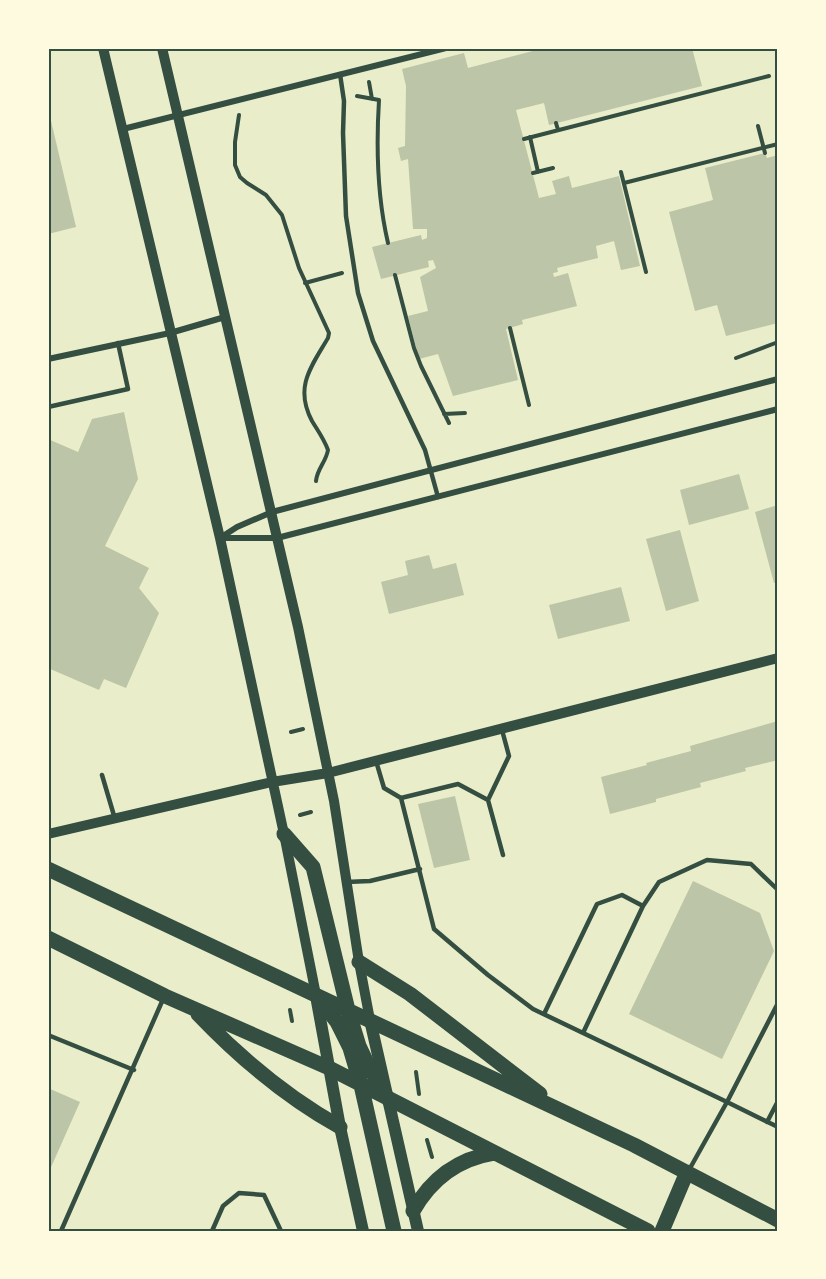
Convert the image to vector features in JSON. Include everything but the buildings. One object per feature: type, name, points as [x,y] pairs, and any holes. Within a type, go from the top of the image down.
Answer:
[{"type":"main road","points":[[284,834],[313,867],[348,1010],[364,1056],[388,1099]]},
{"type":"main road","points":[[48,869],[569,1115],[687,1172],[778,1220]]},
{"type":"main road","points":[[48,938],[193,1009],[329,1068],[648,1231]]},
{"type":"main road","points":[[359,962],[411,994],[569,1115]]},
{"type":"main road","points":[[316,995],[340,1127],[363,1231]]},
{"type":"main road","points":[[316,995],[337,1022],[350,1048],[361,1085],[394,1231]]},
{"type":"main road","points":[[193,1009],[218,1035],[275,1085],[304,1107],[340,1127]]},
{"type":"main road","points":[[370,1020],[418,1231]]},
{"type":"main road","points":[[413,1211],[423,1194],[451,1168],[477,1157],[494,1153]]},
{"type":"main road","points":[[662,1231],[687,1172]]},
{"type":"street","points":[[103,48],[220,538],[316,995]]},
{"type":"street","points":[[162,48],[298,627],[328,773],[370,1020]]},
{"type":"street","points":[[123,129],[446,48]]},
{"type":"street","points":[[48,358],[170,333],[225,317]]},
{"type":"street","points":[[220,538],[237,527],[272,512],[778,379]]},
{"type":"street","points":[[220,538],[277,538],[778,409]]},
{"type":"street","points":[[48,834],[272,782],[328,773],[778,658]]},
{"type":"lane","points":[[340,74],[344,101],[346,216],[358,293],[373,341],[416,428],[438,497]]},
{"type":"lane","points":[[48,406],[128,389],[118,343]]},
{"type":"lane","points":[[501,729],[509,756],[488,800],[503,855]]},
{"type":"lane","points":[[376,761],[384,788],[401,798],[458,784],[488,800]]},
{"type":"lane","points":[[102,776],[115,819]]},
{"type":"lane","points":[[401,798],[434,929],[488,975],[533,1008],[778,1127]]},
{"type":"lane","points":[[583,1033],[643,906],[659,882],[707,860],[751,864],[778,890]]},
{"type":"lane","points":[[346,882],[370,881],[420,869]]},
{"type":"lane","points":[[544,1014],[597,904],[622,895],[643,906]]},
{"type":"lane","points":[[61,1231],[165,996]]},
{"type":"lane","points":[[687,1172],[727,1102],[778,1003]]},
{"type":"lane","points":[[48,1035],[134,1070]]},
{"type":"lane","points":[[767,1122],[778,1101]]},
{"type":"lane","points":[[212,1231],[223,1206],[239,1193],[264,1195],[281,1231]]},
{"type":"path","points":[[524,139],[769,76]]},
{"type":"path","points":[[369,80],[372,99]]},
{"type":"path","points":[[357,96],[379,100],[377,135],[379,191],[382,222],[388,243]]},
{"type":"path","points":[[240,115],[235,142],[235,165],[240,177],[266,195],[282,215],[289,243],[304,283],[329,333],[309,370],[304,388],[308,410],[328,450],[316,481]]},
{"type":"path","points":[[556,123],[558,130]]},
{"type":"path","points":[[758,126],[764,150]]},
{"type":"path","points":[[530,137],[538,172]]},
{"type":"path","points":[[624,183],[764,150],[778,144]]},
{"type":"path","points":[[533,173],[553,168]]},
{"type":"path","points":[[621,172],[646,272]]},
{"type":"path","points":[[304,283],[345,273]]},
{"type":"path","points":[[395,275],[414,348],[449,423]]},
{"type":"path","points":[[510,328],[529,405]]},
{"type":"path","points":[[736,358],[778,342]]},
{"type":"path","points":[[444,414],[465,412]]},
{"type":"path","points":[[291,732],[303,729]]},
{"type":"path","points":[[300,814],[311,812]]},
{"type":"path","points":[[290,1010],[292,1021]]},
{"type":"path","points":[[416,1072],[419,1095]]},
{"type":"path","points":[[427,1140],[432,1157]]}]
